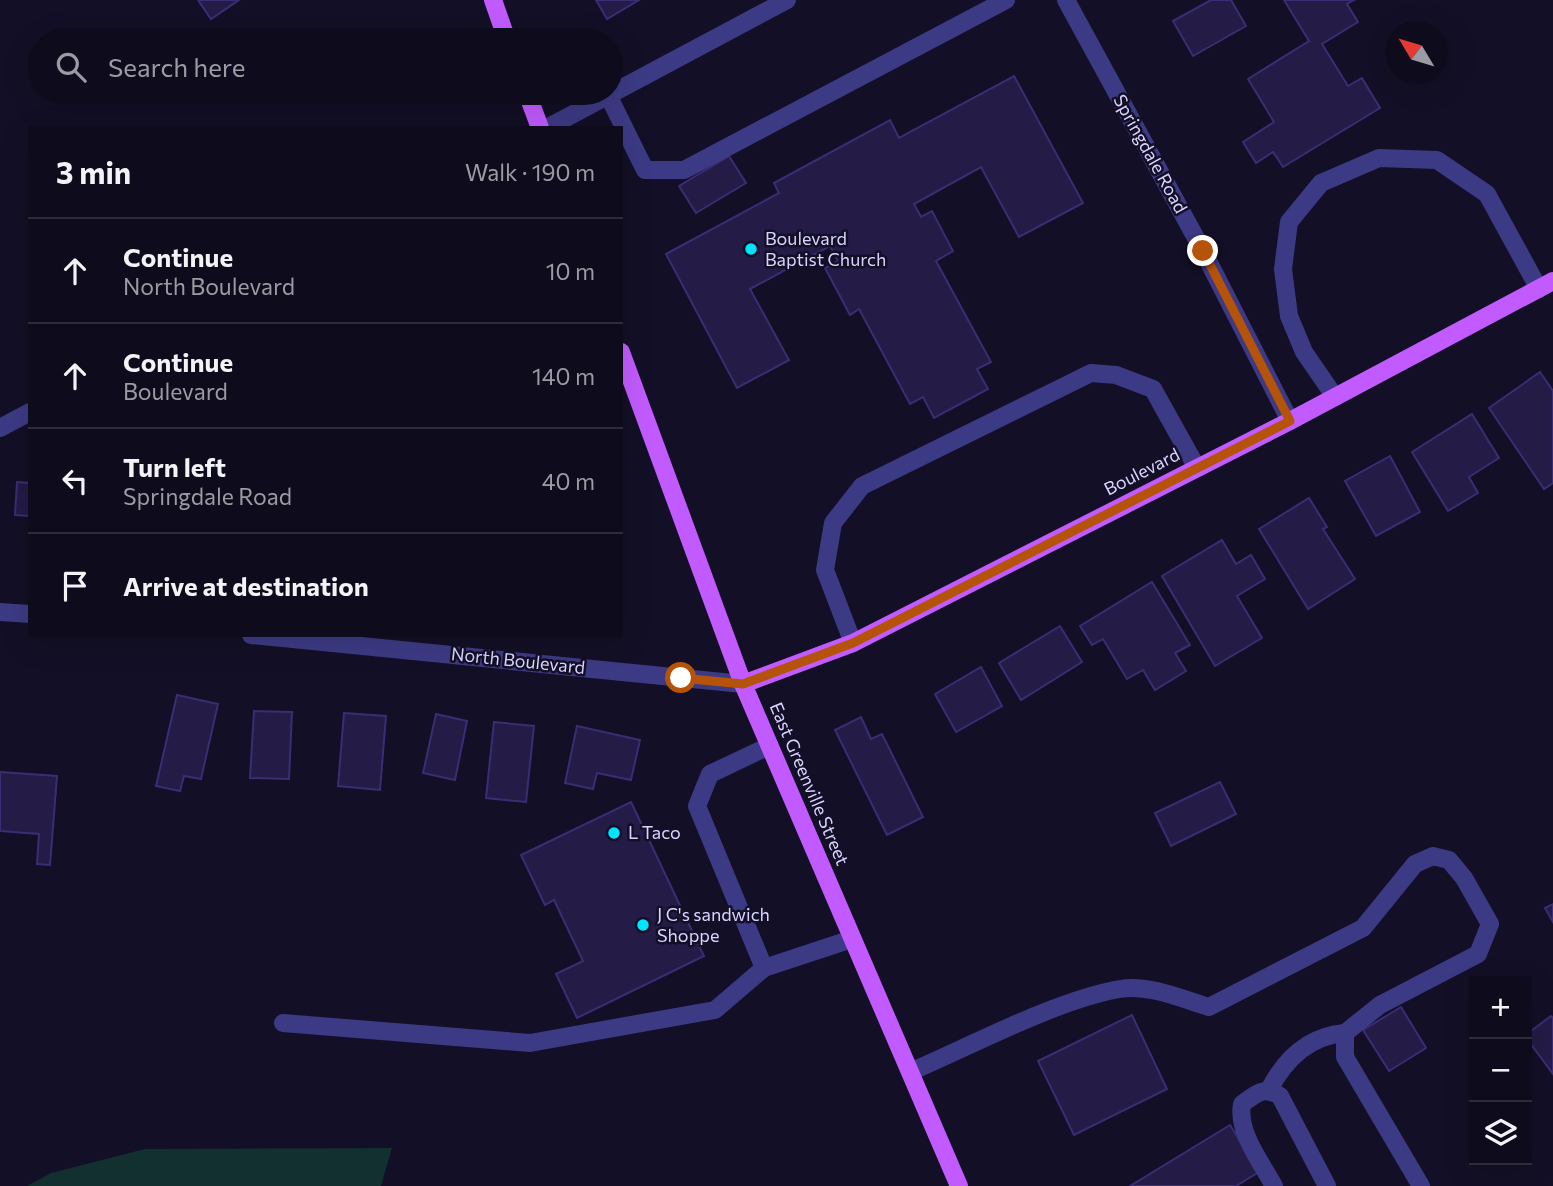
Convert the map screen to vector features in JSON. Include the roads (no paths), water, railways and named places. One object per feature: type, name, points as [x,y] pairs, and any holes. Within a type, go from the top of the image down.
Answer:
[{"type":"main road","points":[[493,0],[504,28]]},
{"type":"main road","points":[[531,105],[539,126]]},
{"type":"main road","name":"Boulevard","points":[[743,684],[853,643],[1290,421],[1546,285]]},
{"type":"main road","name":"East Greenville Street","points":[[623,357],[743,684],[959,1186]]},
{"type":"street","points":[[623,89],[787,0]]},
{"type":"street","points":[[613,105],[645,170],[684,170],[1006,0]]},
{"type":"street","name":"Springdale Road","points":[[1066,0],[1203,251],[1290,421]]},
{"type":"street","points":[[551,126],[593,105]]},
{"type":"street","points":[[1335,397],[1304,352],[1289,316],[1283,269],[1289,222],[1321,183],[1379,158],[1437,160],[1487,194],[1546,285]]},
{"type":"street","points":[[853,643],[825,570],[833,523],[862,486],[1091,373],[1116,374],[1153,389],[1197,468]]},
{"type":"street","points":[[0,428],[28,413]]},
{"type":"street","points":[[0,612],[28,614]]},
{"type":"street","name":"North Boulevard","points":[[286,637],[379,641],[743,684]]},
{"type":"street","points":[[764,968],[697,806],[710,774],[769,746]]},
{"type":"street","points":[[910,1072],[1060,1008],[1122,989],[1162,993],[1209,1007],[1363,928],[1415,864],[1433,856],[1449,860],[1464,878],[1490,924],[1478,954],[1380,1005],[1345,1034],[1325,1035],[1289,1058],[1269,1090]]},
{"type":"street","points":[[283,1023],[530,1043],[715,1010],[764,968],[852,939]]},
{"type":"street","points":[[1345,1034],[1345,1057],[1421,1186]]},
{"type":"street","points":[[1274,1186],[1243,1127],[1240,1115],[1242,1104],[1261,1090],[1269,1090],[1280,1096],[1326,1186]]},
{"type":"place","name":"Boulevard Baptist Church","points":[[751,249]]},
{"type":"place","name":"L Taco","points":[[614,833]]},
{"type":"place","name":"J C's sandwich Shoppe","points":[[643,925]]}]
